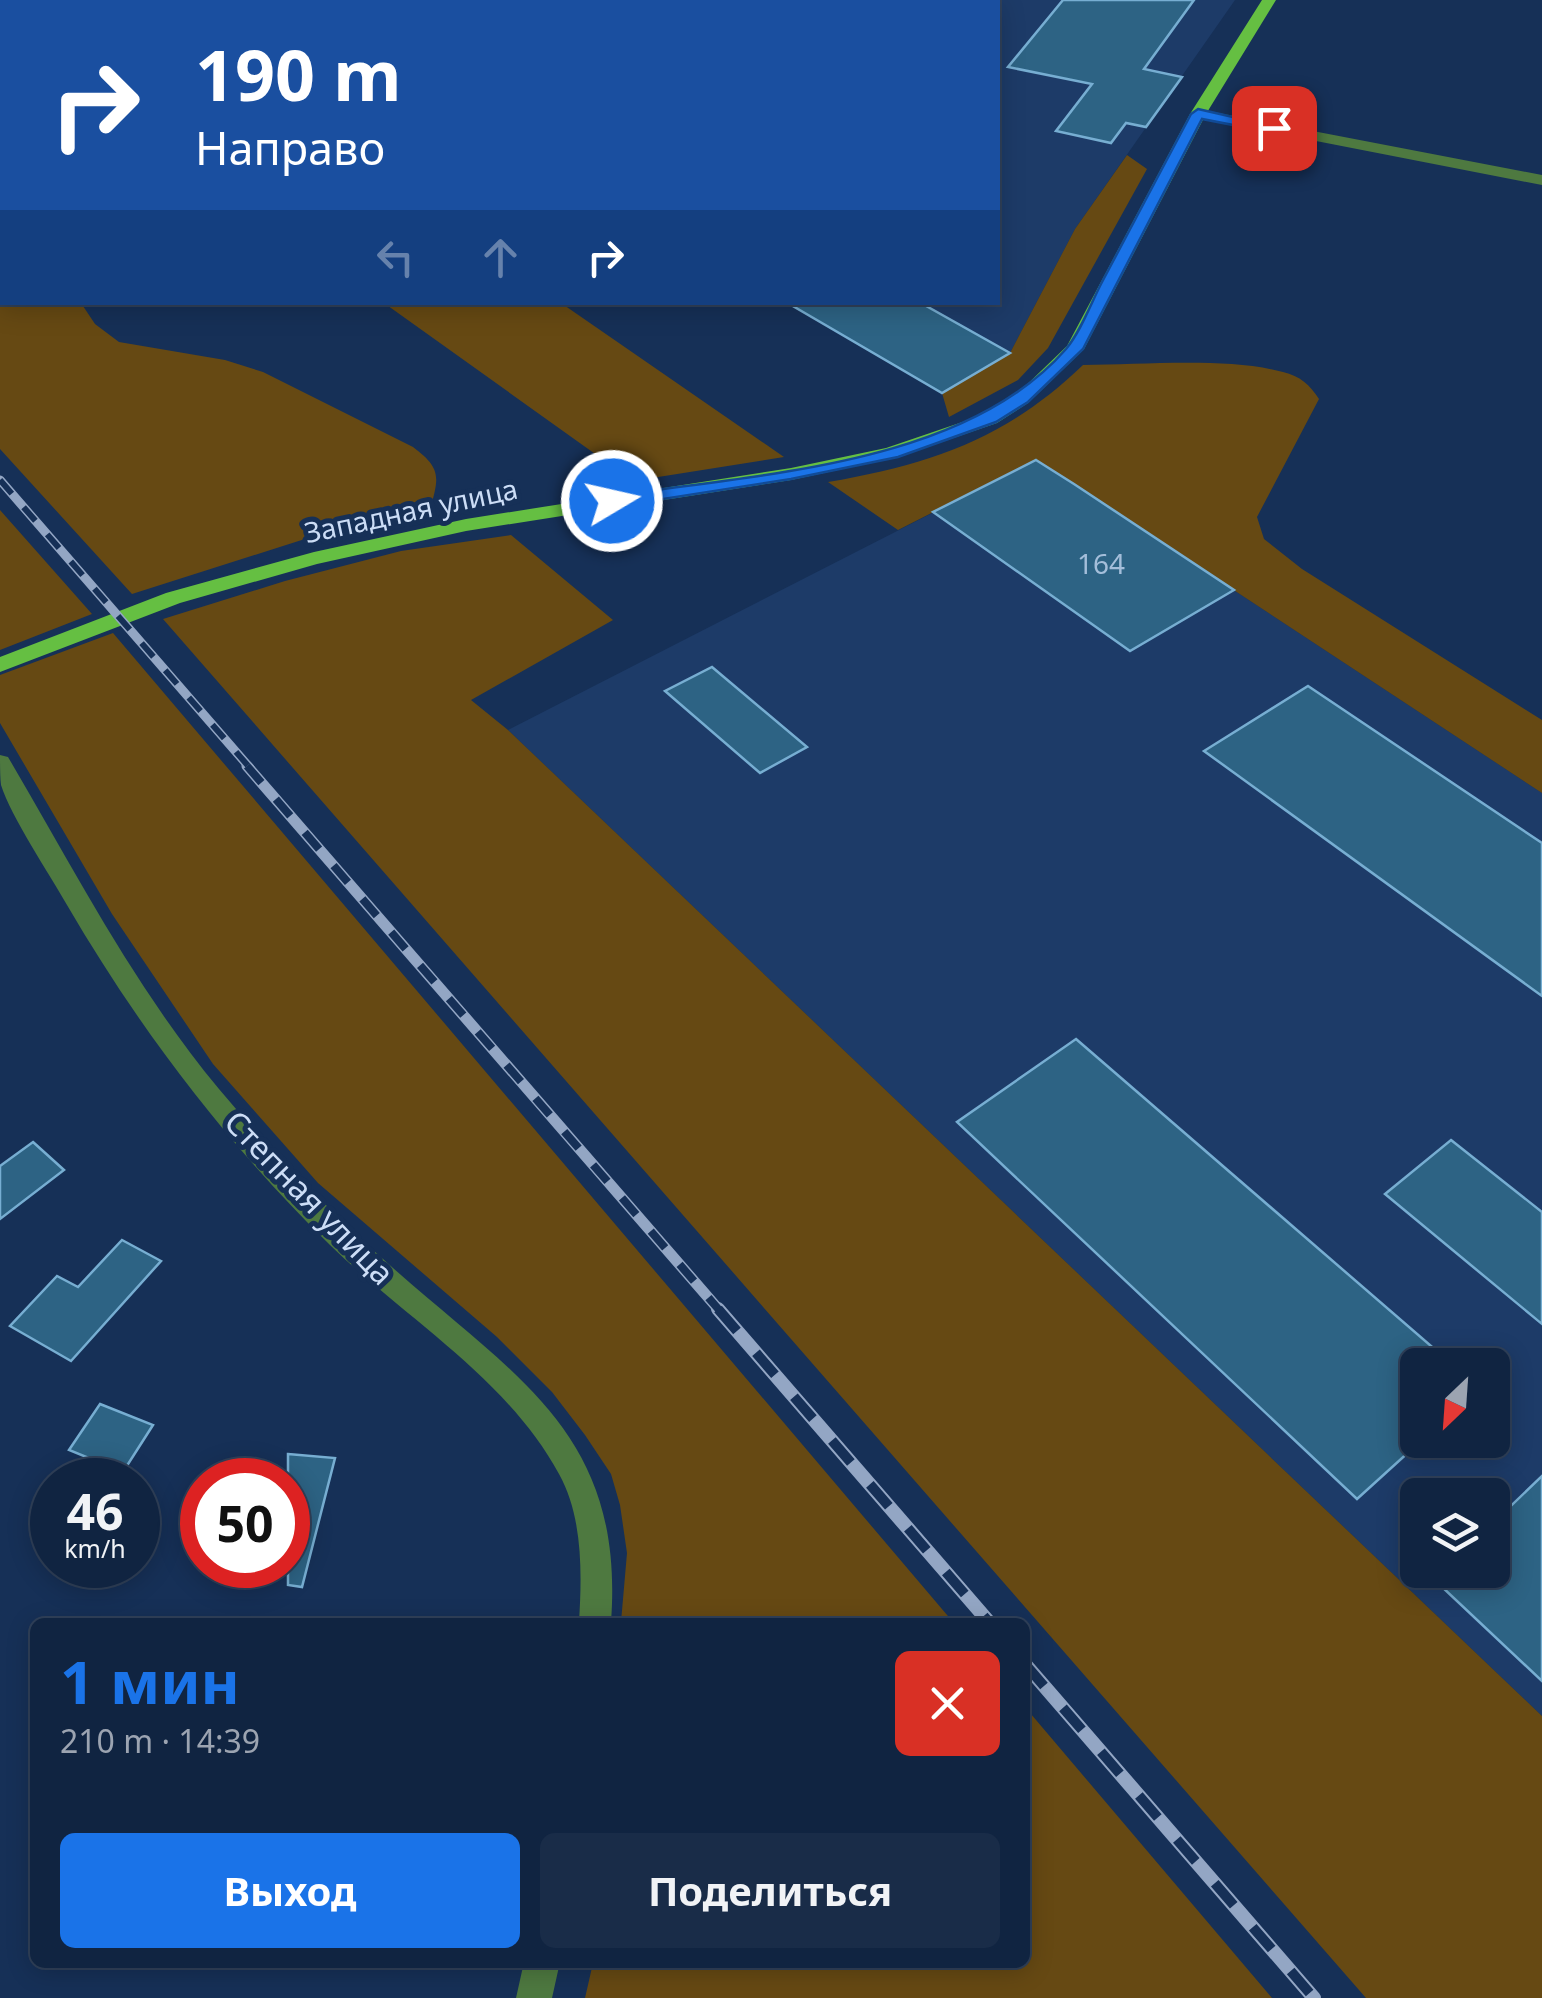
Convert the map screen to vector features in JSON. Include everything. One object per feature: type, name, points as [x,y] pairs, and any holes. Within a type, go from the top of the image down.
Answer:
[{"type":"main road","name":"Западная улица","points":[[0,665],[172,598],[332,554],[466,525],[791,474],[892,453],[990,418],[1022,399],[1075,349],[1198,114],[1269,0]]},
{"type":"street","points":[[1198,114],[1542,180]]},
{"type":"street","name":"Степная улица","points":[[0,763],[82,912],[208,1094],[384,1278],[480,1360],[536,1415],[564,1454],[573,1468],[593,1529],[595,1618]]},
{"type":"street","points":[[534,1998],[541,1968]]},
{"type":"shaded area","points":[[1000,0],[1235,0],[1075,229],[1010,353],[942,393],[789,305],[1000,305]]},
{"type":"shaded area","points":[[1127,155],[1147,169],[1048,348],[1018,380],[949,417],[942,393],[1010,353],[1075,229]]},
{"type":"shaded area","points":[[0,305],[82,305],[95,324],[119,342],[225,360],[263,372],[413,447],[434,469],[435,492],[429,514],[308,538],[132,594],[0,449]]},
{"type":"shaded area","points":[[387,305],[564,305],[784,457],[633,481]]},
{"type":"shaded area","points":[[1184,363],[1261,367],[1289,374],[1308,385],[1319,399],[1257,517],[1264,539],[1302,569],[1542,720],[1542,793],[1036,460],[898,530],[828,482],[934,457],[996,430],[1054,391],[1083,365]]},
{"type":"shaded area","points":[[1036,460],[1542,793],[1542,1716],[1408,1588],[1510,1588],[1510,1478],[1400,1478],[1400,1581],[508,730]]},
{"type":"shaded area","points":[[0,510],[92,614],[0,650]]},
{"type":"shaded area","points":[[511,535],[613,620],[471,700],[508,730],[1400,1581],[1400,1588],[1408,1588],[1542,1716],[1542,1998],[1366,1998],[163,619],[285,581],[401,551]]},
{"type":"shaded area","points":[[113,633],[950,1618],[621,1618],[627,1553],[611,1474],[552,1392],[497,1337],[318,1183],[213,1064],[112,914],[0,723],[0,675]]},
{"type":"shaded area","points":[[1030,1713],[1272,1998],[585,1998],[592,1968],[1030,1968]]},
{"type":"building","points":[[1063,0],[1194,0],[1144,69],[1182,77],[1146,127],[1126,123],[1111,143],[1056,131],[1092,84],[1008,67]]},
{"type":"building","points":[[791,305],[924,305],[1010,353],[942,393]]},
{"type":"building","points":[[1036,460],[1234,590],[1130,651],[933,512]]},
{"type":"building","points":[[712,667],[807,747],[760,773],[665,691]]},
{"type":"building","points":[[1308,686],[1542,843],[1542,996],[1204,751]]},
{"type":"building","points":[[1076,1039],[1433,1348],[1400,1348],[1402,1458],[1357,1499],[957,1122]]},
{"type":"building","points":[[1451,1140],[1542,1212],[1542,1324],[1385,1194]]},
{"type":"building","points":[[33,1142],[64,1170],[0,1219],[0,1166]]},
{"type":"building","points":[[122,1240],[161,1261],[71,1361],[10,1326],[57,1276],[78,1287]]},
{"type":"building","points":[[100,1404],[153,1425],[132,1458],[89,1458],[69,1450]]},
{"type":"building","points":[[288,1454],[335,1458],[310,1556],[310,1458],[288,1458]]},
{"type":"building","points":[[1542,1476],[1542,1681],[1443,1588],[1510,1588],[1510,1507]]},
{"type":"railway","points":[[0,480],[250,768]]},
{"type":"railway","points":[[247,766],[720,1311]]},
{"type":"railway","points":[[718,1309],[986,1618]]},
{"type":"railway","points":[[1030,1670],[1314,1998]]},
{"type":"route","points":[[612,501],[791,474],[892,453],[990,418],[1022,399],[1075,349],[1198,114],[1274,128]]}]
